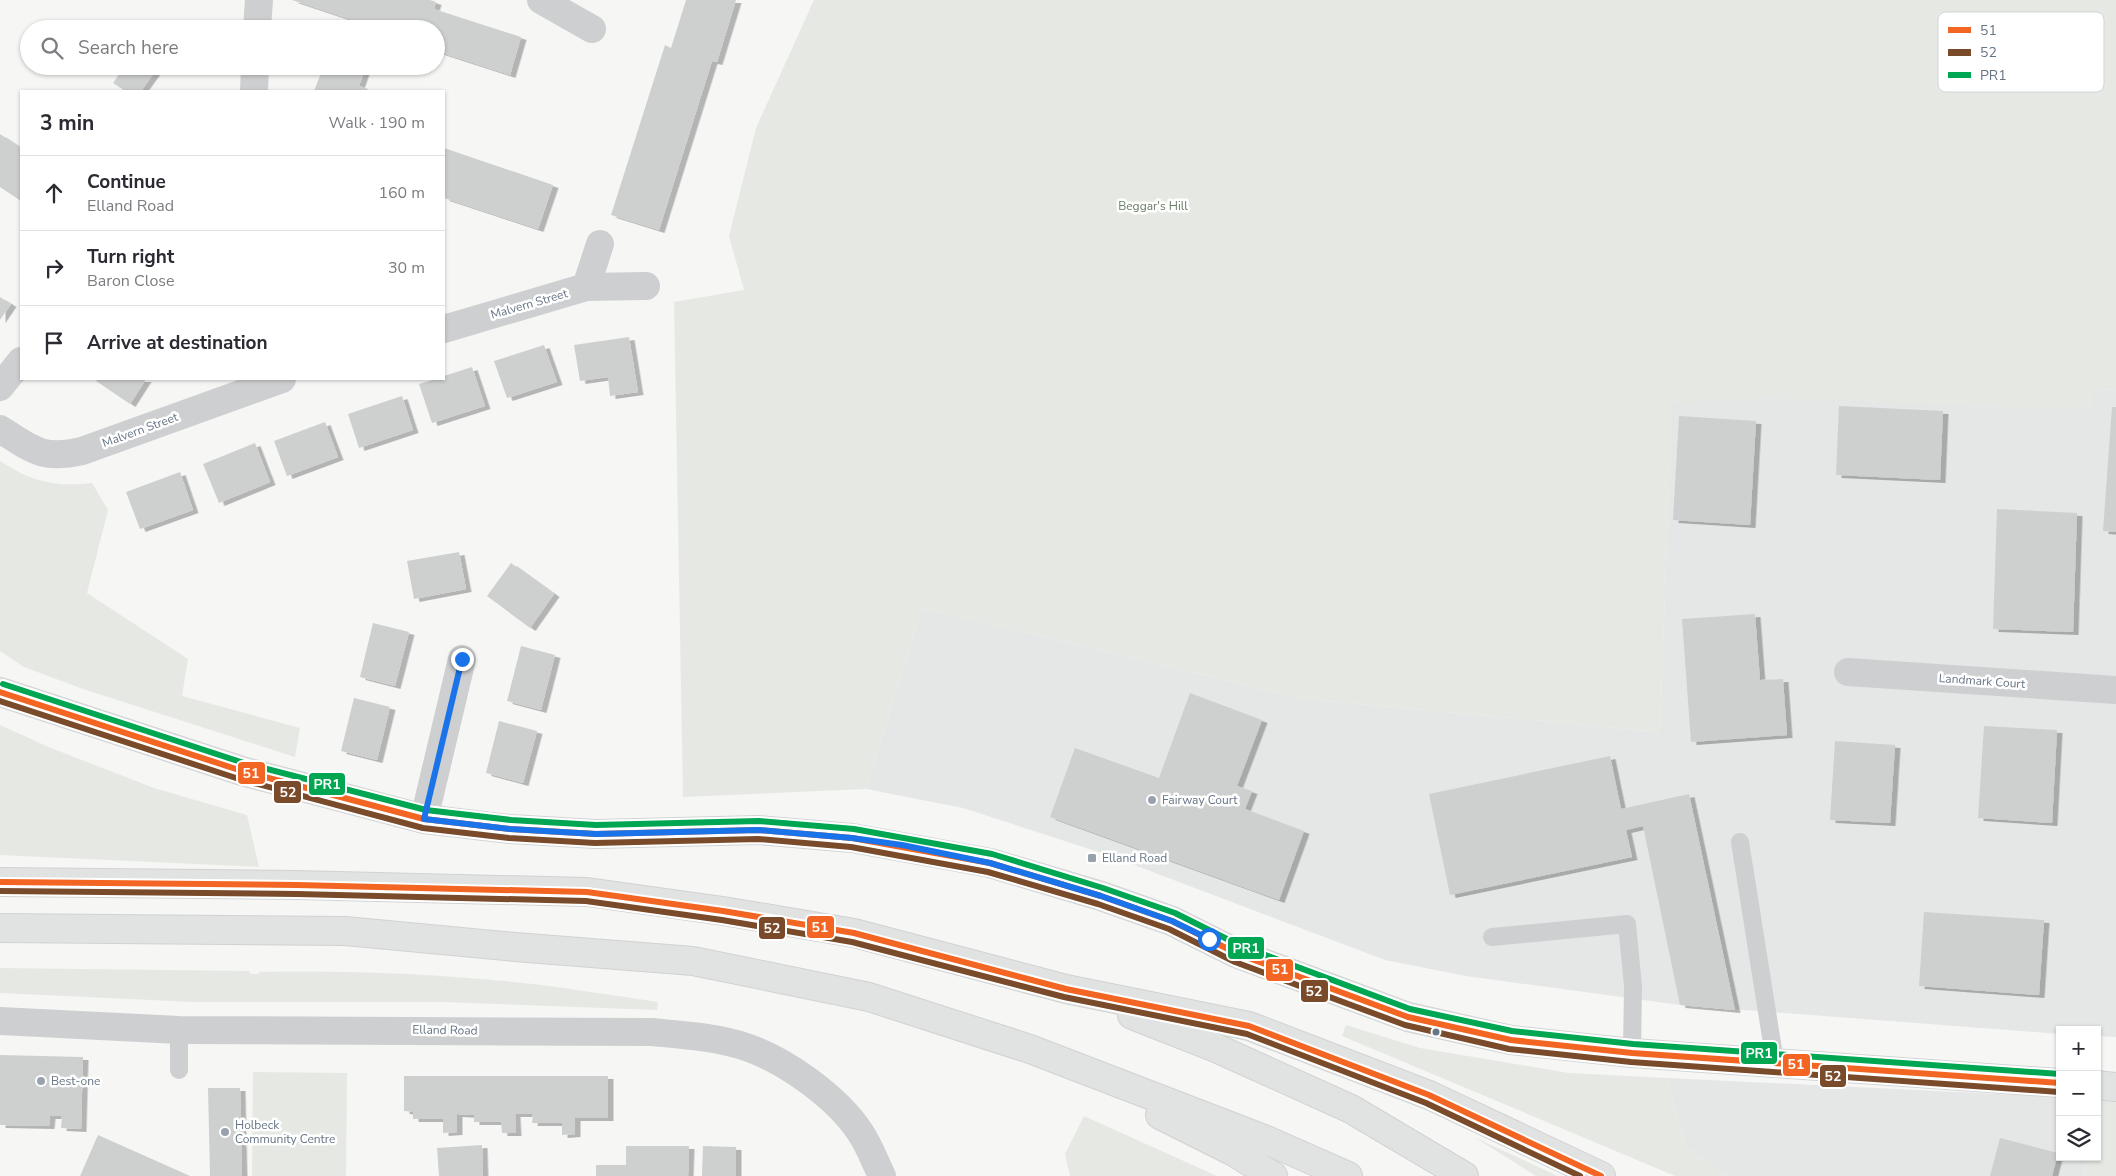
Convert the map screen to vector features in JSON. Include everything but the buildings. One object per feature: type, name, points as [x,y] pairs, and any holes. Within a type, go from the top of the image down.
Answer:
[{"type":"main road","points":[[0,692],[242,771],[424,819],[510,829],[596,834],[758,830],[852,838],[902,845],[990,863],[1101,896],[1172,921],[1238,954],[1408,1018],[1511,1040],[1632,1053],[2056,1083]]},
{"type":"main road","points":[[0,882],[297,885],[588,892],[722,911],[854,933],[1066,989],[1249,1026],[1429,1094],[1602,1176]]},
{"type":"main road","points":[[0,928],[345,931],[693,961],[869,997],[1030,1049],[1264,1138],[1348,1176]]},
{"type":"main road","points":[[1066,989],[1216,1048],[1351,1109],[1464,1176]]},
{"type":"main road","points":[[1030,1049],[1234,1152],[1273,1176]]},
{"type":"main road","points":[[2101,1085],[2116,1087]]},
{"type":"street","points":[[257,20],[258,0]]},
{"type":"street","points":[[541,0],[592,29]]},
{"type":"street","points":[[254,90],[255,75]]},
{"type":"street","points":[[586,287],[600,244]]},
{"type":"street","name":"Malvern Street","points":[[445,329],[586,287],[646,286]]},
{"type":"street","points":[[0,387],[20,362]]},
{"type":"street","name":"Malvern Street","points":[[0,430],[35,451],[60,456],[82,451],[279,380]]},
{"type":"street","points":[[424,819],[462,659]]},
{"type":"street","name":"Landmark Court","points":[[1848,672],[2116,690]]},
{"type":"street","name":"Elland Road","points":[[0,1021],[179,1030],[652,1032],[693,1036],[746,1047],[790,1067],[826,1094],[860,1131],[882,1176]]},
{"type":"lane","points":[[1740,842],[1775,1062]]},
{"type":"lane","points":[[1492,937],[1627,924],[1633,986],[1632,1053]]},
{"type":"lane","points":[[179,1030],[179,1070]]},
{"type":"shaded area","points":[[1673,365],[2116,390],[2116,1037],[2101,1036],[2101,1026],[2056,1026],[2056,1034],[1680,1005],[1466,976],[1385,960],[1105,854],[963,808],[866,789],[922,608],[1305,699],[1660,732]]},
{"type":"shaded area","points":[[1667,1078],[2056,1097],[2056,1161],[2086,1161],[2084,1176],[1727,1176],[1686,1147]]},
{"type":"green space","name":"Beggar's Hill","points":[[814,0],[2116,0],[2116,390],[2093,389],[2092,410],[1772,398],[1672,403],[1660,732],[1305,699],[922,608],[866,789],[683,797],[674,302],[744,290],[729,236],[756,128]]},
{"type":"green space","points":[[0,461],[23,474],[44,481],[67,484],[92,483],[108,510],[87,593],[188,659],[182,696],[300,728],[295,757],[83,689],[24,667],[0,651]]},
{"type":"green space","points":[[0,725],[51,748],[154,788],[247,815],[259,867],[0,855]]},
{"type":"green space","points":[[0,968],[250,971],[250,974],[259,974],[259,972],[362,972],[533,984],[658,1002],[657,1010],[444,1002],[194,1002],[0,993]]},
{"type":"green space","points":[[1346,1025],[1420,1048],[1569,1073],[1667,1078],[1686,1147],[1727,1176],[1675,1176],[1342,1036]]},
{"type":"green space","points":[[253,1072],[347,1073],[346,1176],[252,1176]]},
{"type":"green space","points":[[2101,1099],[2116,1101],[2116,1176],[2084,1176],[2086,1161],[2101,1161]]},
{"type":"green space","points":[[1084,1116],[1217,1176],[1070,1176],[1065,1154]]},
{"type":"green space","points":[[1474,1137],[1558,1176],[1536,1176]]},
{"type":"transit line","name":"PR1","points":[[3,684],[244,763],[426,810],[511,820],[596,825],[759,821],[854,829],[992,854],[1103,888],[1175,913],[1241,946],[1410,1009],[1512,1031],[1633,1044],[2056,1074]]},
{"type":"transit line","name":"51","points":[[0,692],[242,771],[424,819],[510,829],[596,834],[758,830],[852,838],[990,863],[1101,896],[1172,921],[1238,954],[1408,1017],[1511,1040],[1632,1053],[2056,1083]]},
{"type":"transit line","name":"52","points":[[0,701],[239,779],[423,828],[509,838],[595,843],[758,839],[851,847],[988,872],[1098,904],[1169,929],[1235,962],[1405,1025],[1509,1049],[1631,1062],[2056,1092]]},
{"type":"transit line","name":"51","points":[[0,882],[297,885],[587,892],[723,911],[854,933],[1066,989],[1249,1026],[1429,1095],[1601,1176]]},
{"type":"transit line","name":"52","points":[[0,891],[297,894],[586,901],[722,920],[852,942],[1064,997],[1247,1034],[1426,1103],[1580,1176]]},
{"type":"place","name":"Fairway Court","points":[[1152,800]]},
{"type":"place","name":"Elland Road","points":[[1092,858]]},
{"type":"place","name":"Best-one","points":[[41,1081]]},
{"type":"place","name":"Holbeck Community Centre","points":[[225,1132]]},
{"type":"route","points":[[462,659],[424,819],[510,829],[596,834],[758,830],[852,838],[902,845],[990,863],[1101,896],[1172,921],[1209,939]]}]
